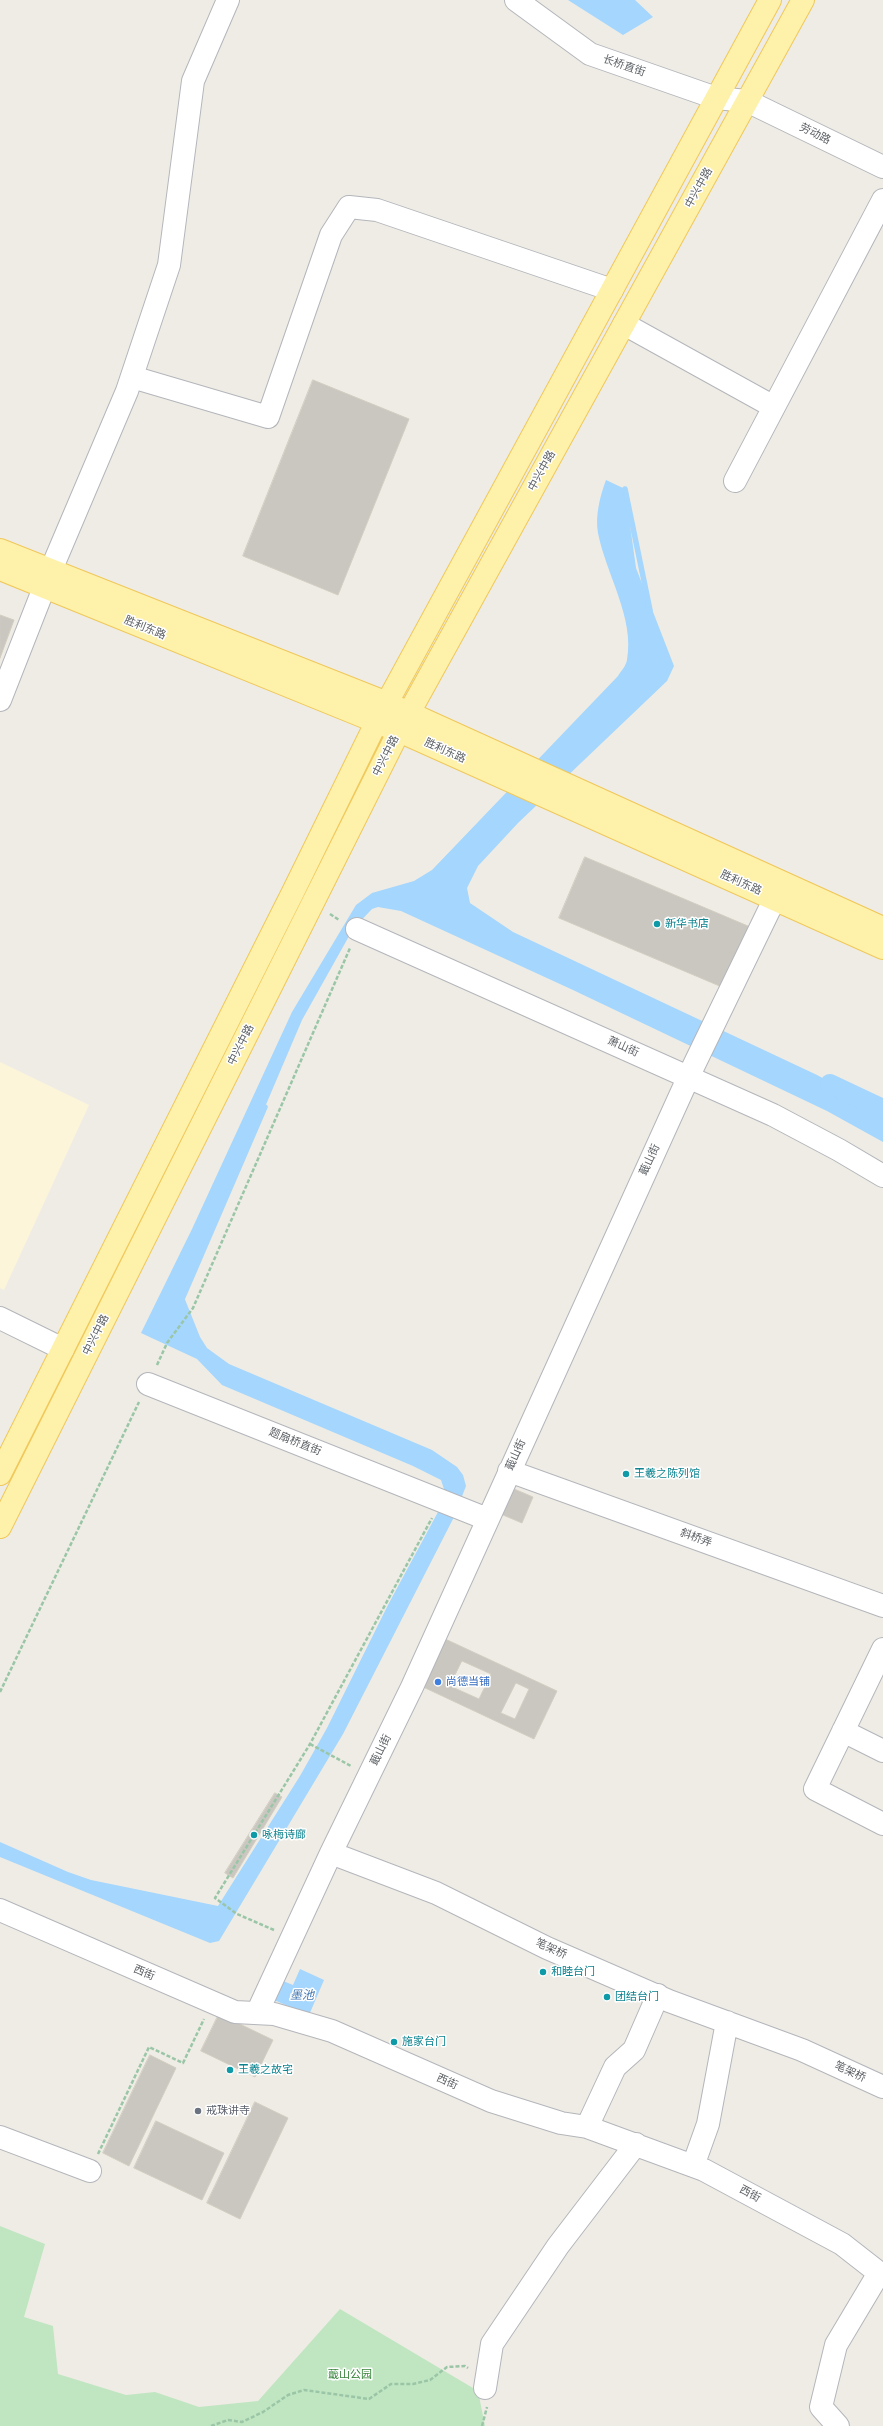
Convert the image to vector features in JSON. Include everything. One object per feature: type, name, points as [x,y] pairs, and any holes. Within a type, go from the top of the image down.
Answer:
[{"type":"main road","name":"中兴中路","points":[[0,1474],[294,892],[382,712],[770,0]]},
{"type":"main road","name":"中兴中路","points":[[0,1527],[404,722],[803,0]]},
{"type":"main road","name":"胜利东路","points":[[0,550],[48,579],[404,722],[538,772],[883,928]]},
{"type":"main road","name":"胜利东路","points":[[0,569],[48,579]]},
{"type":"main road","name":"胜利东路","points":[[404,722],[521,786],[775,898],[883,948]]},
{"type":"street","points":[[0,700],[48,579],[132,377],[169,265],[193,80],[228,0]]},
{"type":"street","name":"长桥直街","points":[[516,0],[590,54],[716,98],[747,101]]},
{"type":"street","name":"劳动路","points":[[747,101],[883,167]]},
{"type":"street","points":[[736,481],[883,200]]},
{"type":"street","points":[[132,377],[268,417],[331,235],[349,207],[377,210],[612,290]]},
{"type":"street","points":[[624,324],[774,407]]},
{"type":"street","name":"蕺山街","points":[[257,2013],[331,1853],[412,1687],[714,1022],[775,898]]},
{"type":"street","name":"萧山街","points":[[357,929],[692,1070],[839,1150],[883,1176]]},
{"type":"street","points":[[0,1318],[63,1349]]},
{"type":"street","name":"题扇桥直街","points":[[148,1384],[487,1519]]},
{"type":"street","name":"斜桥弄","points":[[509,1471],[883,1606]]},
{"type":"street","points":[[883,1649],[877,1677],[843,1731],[815,1790],[883,1824]]},
{"type":"street","points":[[843,1731],[883,1751]]},
{"type":"street","name":"笔架桥","points":[[331,1853],[436,1893],[547,1948],[658,1995],[802,2050],[883,2087]]},
{"type":"street","name":"西街","points":[[0,1910],[235,2012],[274,2014],[332,2031],[492,2101],[560,2123],[586,2127],[693,2166],[842,2244],[881,2275]]},
{"type":"street","points":[[586,2127],[615,2067],[634,2050],[658,1995]]},
{"type":"street","points":[[693,2166],[708,2124],[727,2022]]},
{"type":"street","points":[[0,2137],[90,2171]]},
{"type":"street","points":[[485,2388],[492,2344],[558,2246],[636,2144]]},
{"type":"street","points":[[838,2426],[821,2407],[836,2345],[881,2275]]},
{"type":"path","points":[[0,1692],[167,1343],[193,1308],[357,929]]},
{"type":"path","points":[[292,1938],[238,1914],[215,1898],[310,1744],[434,1515],[417,1508],[433,1497]]},
{"type":"path","points":[[310,1744],[334,1757]]},
{"type":"path","points":[[90,2171],[149,2047],[183,2063],[212,2002]]},
{"type":"path","points":[[211,2426],[228,2420],[242,2422],[263,2412],[288,2395],[304,2390],[369,2399],[391,2384],[413,2384],[430,2380],[447,2367],[465,2366],[489,2394],[486,2417],[482,2426]]},
{"type":"shaded area","points":[[0,1062],[89,1105],[4,1290],[0,1288]]},
{"type":"green space","name":"蕺山公园","points":[[0,2226],[45,2244],[24,2317],[53,2326],[58,2374],[126,2395],[155,2392],[199,2407],[258,2401],[340,2309],[478,2391],[485,2426],[0,2426]]},
{"type":"water","points":[[568,0],[635,0],[653,17],[623,35]]},
{"type":"water","points":[[606,480],[625,489],[636,568],[674,666],[667,681],[518,823],[478,866],[467,888],[470,903],[513,932],[817,1075],[883,1111],[883,1142],[827,1111],[573,990],[401,911],[378,907],[372,909],[353,929],[302,1020],[184,1297],[200,1337],[207,1348],[229,1364],[432,1450],[457,1467],[463,1475],[466,1486],[454,1517],[343,1734],[219,1941],[210,1943],[0,1857],[0,1842],[68,1872],[91,1880],[218,1906],[300,1776],[327,1728],[388,1605],[438,1512],[445,1492],[441,1480],[413,1466],[222,1385],[197,1359],[141,1333],[192,1229],[292,1012],[356,905],[372,893],[414,881],[432,870],[618,676],[625,666],[628,644],[627,628],[602,549],[597,526],[599,506]]},
{"type":"water","name":"墨池","points":[[300,1969],[324,1980],[309,2015],[274,2000],[283,1981],[293,1985]]},
{"type":"building","points":[[313,380],[409,419],[338,595],[243,556]]},
{"type":"building","points":[[0,615],[14,620],[0,658]]},
{"type":"building","name":"新华书店","points":[[585,857],[755,929],[729,990],[559,918]]},
{"type":"building","points":[[507,1486],[533,1497],[522,1523],[496,1512]]},
{"type":"building","points":[[443,1638],[557,1691],[534,1739],[421,1686]],"holes":[[[462,1661],[491,1674],[479,1699],[450,1686]],[[516,1683],[529,1689],[515,1719],[501,1713]]]},
{"type":"building","name":"咏梅诗廊","points":[[275,1793],[282,1797],[233,1878],[225,1873]]},
{"type":"building","points":[[219,2014],[273,2040],[255,2077],[201,2051]]},
{"type":"building","points":[[150,2055],[176,2068],[129,2166],[103,2153]]},
{"type":"building","points":[[255,2102],[288,2118],[240,2219],[207,2203]]},
{"type":"building","points":[[156,2121],[224,2153],[202,2200],[134,2168]]},
{"type":"waterway","points":[[625,489],[650,610]]},
{"type":"waterway","points":[[830,1084],[883,1109]]},
{"type":"waterway","points":[[183,1297],[265,1107]]},
{"type":"place","name":"新华书店","points":[[657,924]]},
{"type":"place","name":"王羲之陈列馆","points":[[626,1474]]},
{"type":"place","name":"尚德当铺","points":[[438,1682]]},
{"type":"place","name":"咏梅诗廊","points":[[254,1835]]},
{"type":"place","name":"和睦台门","points":[[543,1972]]},
{"type":"place","name":"团结台门","points":[[607,1997]]},
{"type":"place","name":"施家台门","points":[[394,2042]]},
{"type":"place","name":"王羲之故宅","points":[[230,2070]]},
{"type":"place","name":"戒珠讲寺","points":[[198,2111]]}]
